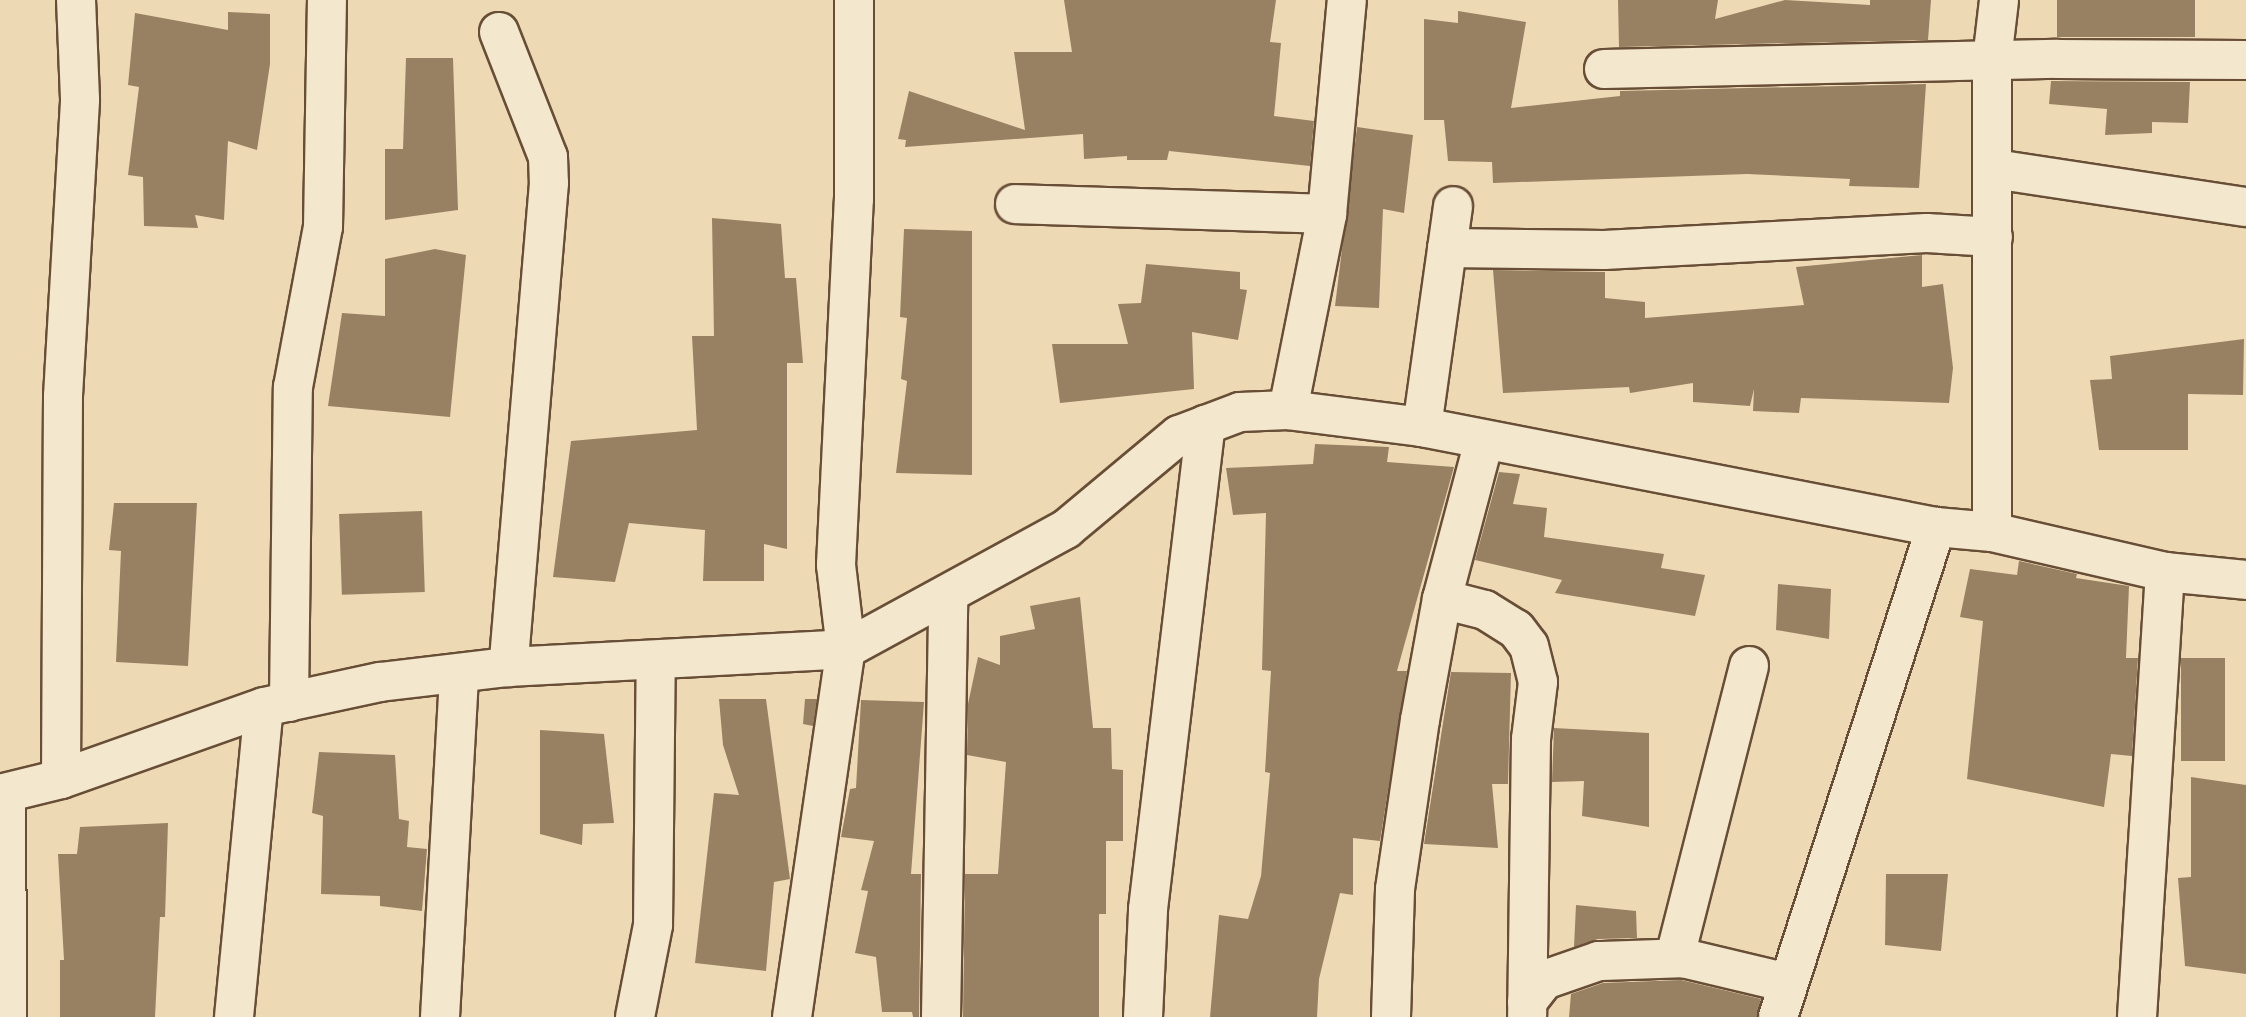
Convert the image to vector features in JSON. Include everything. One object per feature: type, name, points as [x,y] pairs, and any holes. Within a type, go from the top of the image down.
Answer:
[{"type":"street","points":[[61,779],[63,396],[80,99],[76,0]]},
{"type":"street","points":[[234,1017],[277,705],[293,387],[323,227],[327,0]]},
{"type":"street","points":[[792,1017],[846,649],[836,565],[854,199],[854,0]]},
{"type":"street","points":[[1288,410],[1328,214],[1346,0]]},
{"type":"street","points":[[1992,533],[1992,61],[1999,0]]},
{"type":"street","points":[[499,32],[548,158],[549,183],[508,667]]},
{"type":"street","points":[[1604,69],[1992,61],[2246,60]]},
{"type":"street","points":[[1994,169],[2246,207]]},
{"type":"street","points":[[1015,204],[1328,214]]},
{"type":"street","points":[[1422,427],[1453,206]]},
{"type":"street","points":[[1447,248],[1604,250],[1927,233],[1993,237]]},
{"type":"street","points":[[7,1017],[3,794],[61,779],[277,705],[380,682],[508,667],[846,649],[948,596],[1066,529],[1179,436],[1240,412],[1288,410],[1422,427],[1936,527],[1992,533],[2165,572],[2246,580]]},
{"type":"street","points":[[1143,1017],[1149,909],[1206,424]]},
{"type":"street","points":[[1391,1017],[1395,889],[1442,599],[1484,441]]},
{"type":"street","points":[[1749,666],[1676,943],[1676,953],[1783,1000],[1936,527]]},
{"type":"street","points":[[2137,1017],[2165,572]]},
{"type":"street","points":[[941,1017],[948,596]]},
{"type":"street","points":[[1442,599],[1485,610],[1516,629],[1529,646],[1538,682],[1531,739],[1527,1009]]},
{"type":"street","points":[[635,1017],[653,925],[656,660]]},
{"type":"street","points":[[440,1017],[459,674]]},
{"type":"street","points":[[1527,1009],[1544,979],[1599,961],[1683,958]]},
{"type":"building","points":[[1064,0],[1276,0],[1270,42],[1281,43],[1274,116],[1314,121],[1310,166],[1169,151],[1167,160],[1127,160],[1127,156],[1084,159],[1083,134],[905,147],[906,140],[898,139],[909,91],[1025,130],[1014,52],[1072,52]]},
{"type":"building","points":[[1618,0],[1718,0],[1715,19],[1785,0],[1870,5],[1870,0],[1931,0],[1928,40],[1619,47]]},
{"type":"building","points":[[2057,0],[2195,0],[2195,37],[2057,37]]},
{"type":"building","points":[[1458,11],[1526,22],[1511,108],[1620,96],[1620,91],[1926,84],[1919,188],[1849,186],[1850,179],[1747,174],[1493,183],[1492,162],[1448,161],[1444,120],[1424,120],[1424,19],[1458,23]]},
{"type":"building","points":[[228,12],[270,14],[270,64],[257,150],[228,141],[224,220],[195,215],[198,228],[144,226],[143,177],[128,175],[139,87],[128,85],[135,13],[228,30]]},
{"type":"building","points":[[406,58],[453,58],[458,210],[385,220],[385,149],[403,149]]},
{"type":"building","points":[[2051,81],[2190,82],[2188,123],[2152,122],[2152,133],[2105,135],[2107,109],[2049,104]]},
{"type":"building","points":[[1357,127],[1413,135],[1404,213],[1383,209],[1379,308],[1335,306]]},
{"type":"building","points":[[712,218],[781,224],[785,278],[796,278],[803,363],[787,363],[787,549],[764,544],[764,581],[703,581],[705,530],[629,523],[615,582],[553,577],[571,441],[697,430],[692,336],[714,336]]},
{"type":"building","points":[[904,229],[972,231],[972,475],[896,473],[907,381],[901,379],[907,318],[900,317]]},
{"type":"building","points":[[435,249],[466,255],[450,417],[328,406],[342,313],[385,316],[385,259]]},
{"type":"building","points":[[1922,255],[1922,287],[1943,284],[1953,368],[1949,403],[1801,398],[1799,413],[1753,411],[1754,389],[1750,406],[1693,402],[1693,383],[1630,393],[1629,387],[1503,393],[1493,270],[1605,272],[1605,298],[1645,302],[1645,318],[1804,305],[1796,267]]},
{"type":"building","points":[[1146,264],[1240,272],[1240,289],[1247,290],[1238,340],[1192,332],[1194,389],[1060,403],[1052,344],[1128,344],[1118,304],[1141,303]]},
{"type":"building","points":[[2244,339],[2243,395],[2188,394],[2188,450],[2099,450],[2090,380],[2112,379],[2110,356]]},
{"type":"building","points":[[1315,444],[1389,447],[1387,462],[1454,467],[1397,671],[1407,671],[1380,841],[1353,838],[1353,895],[1340,893],[1319,979],[1317,1017],[1210,1017],[1219,915],[1248,919],[1261,876],[1270,773],[1265,772],[1271,671],[1262,670],[1266,513],[1233,515],[1226,468],[1313,464]]},
{"type":"building","points":[[1499,472],[1520,474],[1513,504],[1547,508],[1544,537],[1664,554],[1661,568],[1705,575],[1695,616],[1555,593],[1562,580],[1475,560]]},
{"type":"building","points":[[114,503],[197,503],[188,666],[116,662],[121,551],[109,550]]},
{"type":"building","points":[[422,511],[425,592],[342,595],[339,514]]},
{"type":"building","points":[[2019,561],[2077,574],[2076,578],[2129,586],[2126,658],[2138,658],[2132,756],[2111,754],[2104,807],[1967,779],[1983,621],[1960,617],[1970,569],[2017,575]]},
{"type":"building","points":[[1778,584],[1831,589],[1829,639],[1776,630]]},
{"type":"building","points":[[1080,597],[1093,728],[1111,728],[1112,769],[1123,770],[1123,841],[1106,841],[1106,914],[1099,914],[1099,1017],[963,1017],[965,874],[998,874],[1006,762],[967,755],[968,704],[978,657],[1000,665],[1000,636],[1035,629],[1030,606]]},
{"type":"building","points":[[2181,658],[2225,658],[2225,761],[2181,761]]},
{"type":"building","points":[[1451,672],[1511,673],[1508,784],[1492,784],[1498,848],[1424,844]]},
{"type":"building","points":[[719,699],[766,699],[790,879],[774,882],[766,971],[695,963],[714,793],[739,795],[723,745]]},
{"type":"building","points":[[805,699],[817,699],[813,726],[803,724]]},
{"type":"building","points":[[861,700],[924,702],[911,874],[921,874],[919,1017],[913,1017],[912,1012],[882,1012],[876,957],[855,953],[868,891],[861,890],[874,841],[841,837],[850,789],[856,788]]},
{"type":"building","points":[[1554,728],[1649,733],[1649,827],[1582,816],[1584,781],[1552,782]]},
{"type":"building","points":[[540,730],[604,734],[614,823],[583,824],[582,845],[540,834]]},
{"type":"building","points":[[319,752],[395,755],[399,819],[409,821],[407,847],[427,849],[422,911],[380,906],[380,896],[321,894],[323,816],[312,813]]},
{"type":"building","points":[[2191,777],[2246,785],[2246,974],[2185,966],[2178,878],[2191,877]]},
{"type":"building","points":[[168,823],[165,917],[160,917],[155,1017],[60,1017],[60,960],[64,960],[58,854],[77,854],[80,827]]},
{"type":"building","points":[[1886,874],[1948,874],[1941,951],[1885,945]]},
{"type":"building","points":[[1576,905],[1636,911],[1637,938],[1598,939],[1574,947]]},
{"type":"building","points":[[1681,980],[1761,999],[1757,1017],[1569,1017],[1571,994],[1603,983]]}]
